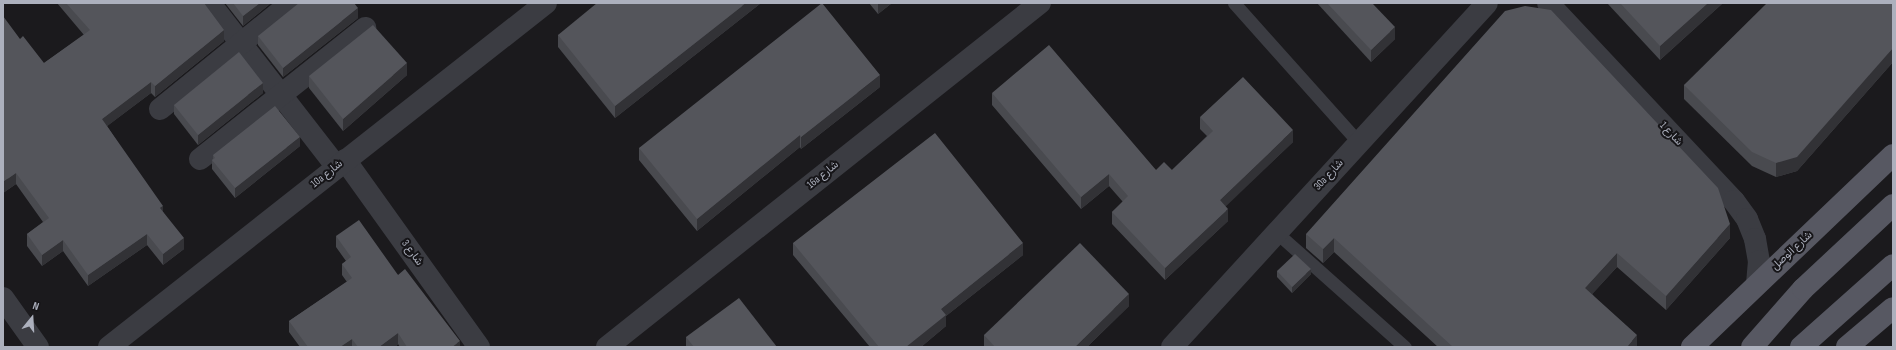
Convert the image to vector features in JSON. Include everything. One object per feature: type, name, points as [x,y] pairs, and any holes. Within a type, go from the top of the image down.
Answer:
[{"type":"main road","name":"شارع الوصل","points":[[1692,347],[1757,283],[1893,155]]},
{"type":"main road","points":[[1752,347],[1803,289],[1893,205]]},
{"type":"main road","points":[[1801,347],[1893,265]]},
{"type":"main road","points":[[1847,347],[1893,308]]},
{"type":"street","points":[[160,109],[291,3]]},
{"type":"street","name":"10a شارع","points":[[110,347],[341,163],[546,3]]},
{"type":"street","name":"16a شارع","points":[[607,347],[1040,3]]},
{"type":"street","name":"30a شارع","points":[[1172,347],[1487,3]]},
{"type":"street","name":"شارع 1","points":[[1548,3],[1738,207],[1747,219],[1755,239],[1759,261],[1757,283]]},
{"type":"street","name":"شارع 3","points":[[212,6],[281,95],[341,163],[479,347]]},
{"type":"street","points":[[200,159],[365,28]]},
{"type":"street","points":[[3,298],[38,347]]},
{"type":"lane","points":[[1234,3],[1359,143]]},
{"type":"lane","points":[[1276,232],[1405,347]]},
{"type":"building","points":[[66,3],[204,3],[224,30],[155,86],[151,82],[102,119],[163,206],[160,208],[184,238],[163,254],[147,234],[88,275],[63,240],[42,255],[27,234],[49,218],[16,173],[3,182],[3,16],[20,39],[23,36],[44,63],[90,30]]},
{"type":"building","points":[[233,3],[260,3],[243,16]]},
{"type":"building","points":[[299,3],[354,3],[358,8],[283,68],[258,36]]},
{"type":"building","points":[[597,3],[746,3],[615,106],[558,35]]},
{"type":"building","points":[[822,3],[880,75],[801,137],[800,135],[697,219],[639,148]]},
{"type":"building","points":[[1327,3],[1372,3],[1395,27],[1371,50]]},
{"type":"building","points":[[1620,3],[1708,3],[1660,46]]},
{"type":"building","points":[[1767,3],[1892,3],[1893,6],[1893,48],[1797,157],[1776,163],[1752,152],[1684,85]]},
{"type":"building","points":[[1525,6],[1551,10],[1718,188],[1730,224],[1666,296],[1617,253],[1585,288],[1637,335],[1627,347],[1453,347],[1334,238],[1323,249],[1306,234],[1505,11]]},
{"type":"building","points":[[373,25],[407,63],[343,119],[309,76]]},
{"type":"building","points":[[1049,45],[1156,170],[1164,162],[1172,170],[1213,131],[1200,117],[1243,77],[1293,130],[1220,200],[1228,209],[1165,268],[1112,212],[1128,196],[1109,174],[1081,197],[992,93]]},
{"type":"building","points":[[239,52],[263,83],[198,135],[174,105]]},
{"type":"building","points":[[275,106],[300,137],[235,188],[212,160],[215,158],[213,155]]},
{"type":"building","points":[[935,133],[1023,243],[941,309],[946,315],[906,347],[879,347],[793,243]]},
{"type":"building","points":[[359,220],[398,275],[405,269],[460,341],[452,347],[407,347],[398,333],[379,347],[358,347],[352,339],[340,347],[308,347],[289,321],[352,278],[342,264],[351,257],[336,236]]},
{"type":"building","points":[[1080,243],[1129,294],[1075,347],[995,347],[984,335]]},
{"type":"building","points":[[1295,254],[1311,269],[1292,287],[1277,271]]},
{"type":"building","points":[[739,298],[777,347],[694,347],[686,337]]}]
